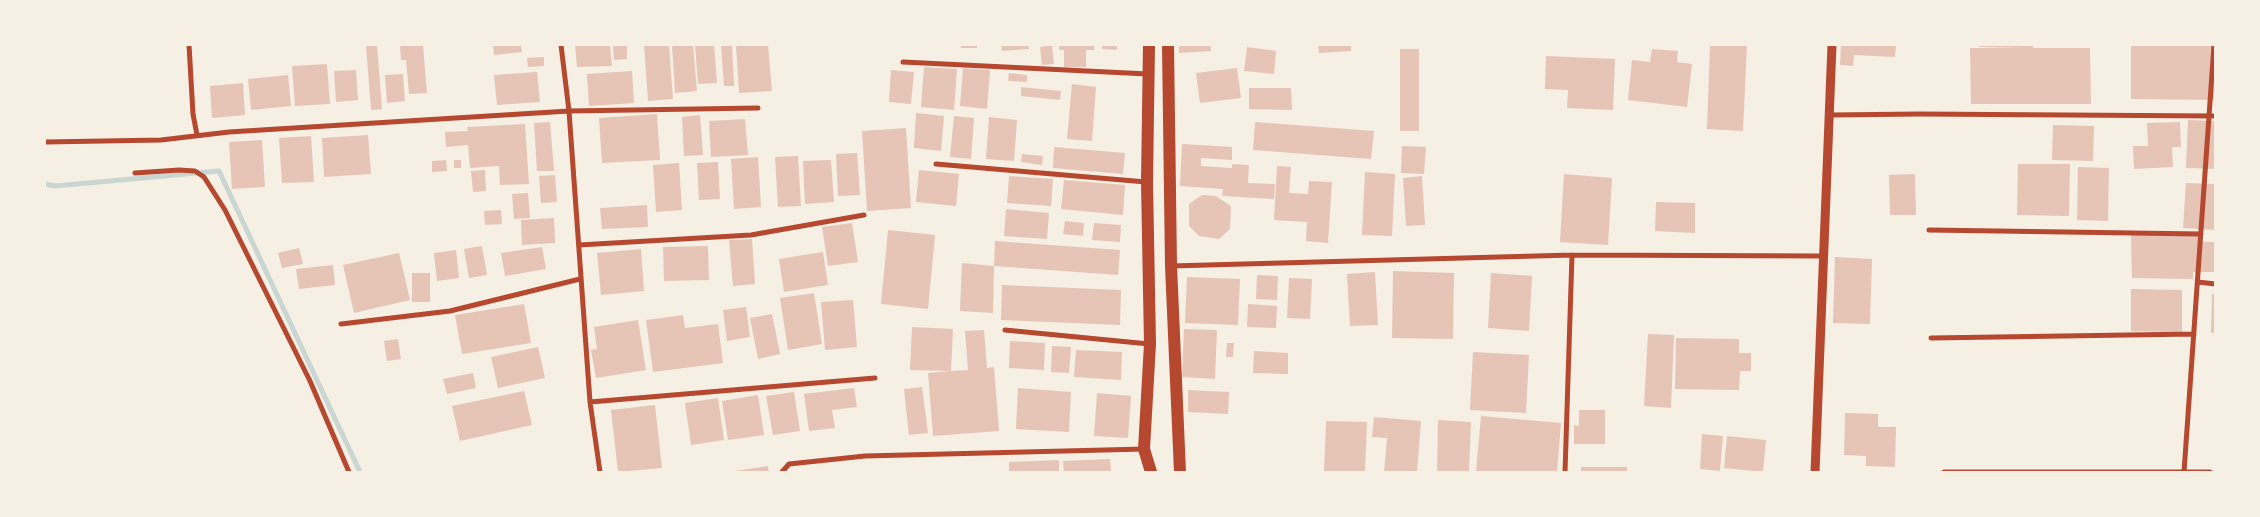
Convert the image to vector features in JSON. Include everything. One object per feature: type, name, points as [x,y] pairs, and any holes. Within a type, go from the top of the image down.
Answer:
[{"type":"highway","points":[[1148,45],[1147,182],[1150,344],[1144,449],[1151,472]]},
{"type":"highway","points":[[1168,45],[1171,266],[1180,472]]},
{"type":"street","points":[[189,45],[196,135]]},
{"type":"street","points":[[562,45],[569,111],[590,402],[600,472]]},
{"type":"street","points":[[1815,472],[1832,45]]},
{"type":"street","points":[[2184,471],[2201,234],[2212,116],[2214,45]]},
{"type":"street","points":[[903,62],[1148,74]]},
{"type":"street","points":[[45,142],[161,140],[196,135],[569,111],[758,108]]},
{"type":"street","points":[[1830,115],[2212,116]]},
{"type":"street","points":[[936,164],[1147,182]]},
{"type":"street","points":[[134,173],[179,170],[195,171],[204,177],[225,210],[310,381],[349,472]]},
{"type":"street","points":[[579,245],[751,235],[864,215]]},
{"type":"street","points":[[1929,230],[2201,234]]},
{"type":"street","points":[[1566,472],[1572,255]]},
{"type":"street","points":[[1171,266],[1572,255],[1825,256]]},
{"type":"street","points":[[341,324],[450,311],[580,279]]},
{"type":"street","points":[[2198,282],[2215,284]]},
{"type":"street","points":[[1005,330],[1150,344]]},
{"type":"street","points":[[1931,338],[2194,334]]},
{"type":"street","points":[[590,402],[875,378]]},
{"type":"street","points":[[782,472],[789,464],[865,456],[1144,449]]},
{"type":"street","points":[[1944,472],[2210,472]]},
{"type":"building","points":[[377,45],[382,109],[371,110],[366,46]]},
{"type":"building","points":[[400,45],[423,45],[427,93],[409,94],[406,60],[401,60]]},
{"type":"building","points":[[493,45],[521,45],[522,52],[494,55]]},
{"type":"building","points":[[575,45],[610,45],[612,66],[577,67]]},
{"type":"building","points":[[613,45],[627,45],[627,59],[614,60]]},
{"type":"building","points":[[644,45],[669,45],[673,99],[648,101]]},
{"type":"building","points":[[672,45],[693,45],[697,91],[675,93]]},
{"type":"building","points":[[695,45],[714,45],[717,83],[698,84]]},
{"type":"building","points":[[721,45],[732,45],[734,86],[724,86]]},
{"type":"building","points":[[736,45],[768,45],[772,91],[739,93]]},
{"type":"building","points":[[961,45],[977,45],[977,48],[961,48]]},
{"type":"building","points":[[1001,45],[1028,45],[1029,49],[1002,51]]},
{"type":"building","points":[[1052,45],[1054,64],[1042,65],[1040,47]]},
{"type":"building","points":[[1059,45],[1094,45],[1094,50],[1086,50],[1086,67],[1064,67],[1064,50],[1059,50]]},
{"type":"building","points":[[1102,45],[1117,45],[1117,50],[1102,49]]},
{"type":"building","points":[[1179,45],[1211,45],[1211,51],[1179,53]]},
{"type":"building","points":[[1318,45],[1351,45],[1351,51],[1319,53]]},
{"type":"building","points":[[1710,45],[1747,45],[1743,131],[1707,129]]},
{"type":"building","points":[[1841,45],[1896,45],[1895,57],[1854,55],[1853,66],[1840,65]]},
{"type":"building","points":[[1979,45],[2033,45],[2033,48],[2090,48],[2091,104],[1971,104],[1970,48],[2024,48],[1979,47]]},
{"type":"building","points":[[2131,46],[2215,46],[2215,100],[2131,99]]},
{"type":"building","points":[[1247,47],[1276,51],[1274,74],[1244,71]]},
{"type":"building","points":[[1400,49],[1419,49],[1419,131],[1400,131]]},
{"type":"building","points":[[1652,49],[1678,51],[1677,62],[1692,64],[1687,107],[1628,100],[1632,60],[1650,62]]},
{"type":"building","points":[[1546,56],[1615,59],[1613,110],[1567,108],[1568,90],[1545,89]]},
{"type":"building","points":[[544,57],[544,66],[528,67],[527,58]]},
{"type":"building","points":[[327,64],[330,104],[295,106],[292,66]]},
{"type":"building","points":[[924,67],[957,69],[954,110],[921,107]]},
{"type":"building","points":[[963,68],[990,70],[987,109],[960,106]]},
{"type":"building","points":[[1237,68],[1241,98],[1200,103],[1196,73]]},
{"type":"building","points":[[356,70],[358,100],[336,102],[334,71]]},
{"type":"building","points":[[891,70],[914,72],[911,104],[889,102]]},
{"type":"building","points":[[632,71],[634,103],[589,106],[587,74]]},
{"type":"building","points":[[537,72],[540,102],[497,105],[494,75]]},
{"type":"building","points":[[1009,73],[1027,75],[1027,82],[1008,81]]},
{"type":"building","points":[[403,74],[405,101],[387,103],[385,75]]},
{"type":"building","points":[[288,75],[291,106],[251,110],[248,79]]},
{"type":"building","points":[[243,83],[245,115],[212,118],[210,86]]},
{"type":"building","points":[[1072,84],[1096,87],[1092,141],[1067,139]]},
{"type":"building","points":[[1021,87],[1061,91],[1060,100],[1021,96]]},
{"type":"building","points":[[1249,88],[1291,88],[1292,110],[1249,109]]},
{"type":"building","points":[[916,113],[944,116],[941,151],[914,148]]},
{"type":"building","points":[[657,114],[660,160],[602,163],[599,118]]},
{"type":"building","points":[[700,115],[703,155],[684,156],[682,117]]},
{"type":"building","points":[[954,116],[974,118],[971,159],[950,157]]},
{"type":"building","points":[[989,117],[1017,120],[1014,161],[986,159]]},
{"type":"building","points":[[745,119],[748,155],[711,157],[709,121]]},
{"type":"building","points":[[2188,120],[2215,121],[2215,169],[2186,168]]},
{"type":"building","points":[[550,122],[554,171],[537,171],[534,123]]},
{"type":"building","points":[[1255,122],[1374,131],[1371,159],[1253,150]]},
{"type":"building","points":[[2180,122],[2181,147],[2172,147],[2173,167],[2134,169],[2133,146],[2148,146],[2147,123]]},
{"type":"building","points":[[525,124],[529,184],[500,185],[499,166],[470,168],[468,145],[446,147],[445,132],[468,131],[467,127]]},
{"type":"building","points":[[2053,125],[2094,126],[2093,161],[2052,160]]},
{"type":"building","points":[[906,128],[911,208],[867,211],[862,131]]},
{"type":"building","points":[[368,135],[371,174],[324,177],[322,138]]},
{"type":"building","points":[[311,136],[314,182],[282,183],[279,138]]},
{"type":"building","points":[[262,140],[265,187],[232,189],[229,142]]},
{"type":"building","points":[[1182,144],[1232,147],[1232,160],[1201,158],[1201,166],[1232,168],[1232,164],[1249,165],[1248,183],[1275,184],[1274,199],[1222,196],[1223,189],[1180,186]]},
{"type":"building","points":[[1402,146],[1426,147],[1424,174],[1401,173]]},
{"type":"building","points":[[1054,147],[1125,153],[1123,174],[1053,168]]},
{"type":"building","points":[[857,153],[860,195],[838,196],[836,154]]},
{"type":"building","points":[[1022,154],[1043,156],[1042,165],[1021,162]]},
{"type":"building","points":[[798,156],[801,206],[778,207],[775,157]]},
{"type":"building","points":[[758,157],[761,207],[734,209],[731,159]]},
{"type":"building","points":[[446,160],[447,171],[432,172],[432,161]]},
{"type":"building","points":[[454,160],[461,160],[461,168],[454,168]]},
{"type":"building","points":[[831,160],[834,202],[805,204],[803,161]]},
{"type":"building","points":[[718,162],[720,199],[699,200],[697,163]]},
{"type":"building","points":[[679,163],[682,210],[656,212],[653,165]]},
{"type":"building","points":[[2018,164],[2070,164],[2069,216],[2017,215]]},
{"type":"building","points":[[1277,166],[1291,167],[1289,193],[1308,194],[1309,181],[1332,182],[1328,243],[1306,241],[1307,222],[1274,220]]},
{"type":"building","points":[[2078,167],[2109,168],[2108,221],[2077,220]]},
{"type":"building","points":[[485,170],[486,191],[473,192],[471,171]]},
{"type":"building","points":[[919,170],[959,174],[956,206],[916,202]]},
{"type":"building","points":[[1365,172],[1395,174],[1392,236],[1362,235]]},
{"type":"building","points":[[1564,174],[1612,178],[1608,245],[1560,242]]},
{"type":"building","points":[[1915,174],[1916,215],[1890,215],[1889,175]]},
{"type":"building","points":[[555,175],[557,202],[541,203],[539,176]]},
{"type":"building","points":[[1009,176],[1053,179],[1051,206],[1007,203]]},
{"type":"building","points":[[1422,176],[1425,225],[1406,226],[1403,178]]},
{"type":"building","points":[[1064,180],[1125,185],[1123,215],[1061,209]]},
{"type":"building","points":[[2186,183],[2215,184],[2215,230],[2183,228]]},
{"type":"building","points":[[528,193],[530,218],[514,219],[512,194]]},
{"type":"building","points":[[1202,195],[1216,196],[1231,206],[1230,229],[1219,239],[1199,236],[1189,226],[1189,204]]},
{"type":"building","points":[[1656,202],[1695,203],[1695,233],[1655,231]]},
{"type":"building","points":[[647,205],[648,227],[602,229],[600,208]]},
{"type":"building","points":[[1006,209],[1049,213],[1047,239],[1004,236]]},
{"type":"building","points":[[501,210],[502,224],[485,225],[484,211]]},
{"type":"building","points":[[554,218],[555,243],[522,245],[521,220]]},
{"type":"building","points":[[1065,221],[1084,223],[1083,236],[1063,234]]},
{"type":"building","points":[[852,223],[858,262],[828,266],[822,227]]},
{"type":"building","points":[[1094,223],[1121,225],[1120,242],[1092,240]]},
{"type":"building","points":[[888,230],[935,235],[928,309],[881,304]]},
{"type":"building","points":[[2131,234],[2198,235],[2198,242],[2215,242],[2215,272],[2193,272],[2193,279],[2132,278]]},
{"type":"building","points":[[752,239],[755,284],[733,286],[729,240]]},
{"type":"building","points":[[995,241],[1120,250],[1118,275],[994,266]]},
{"type":"building","points":[[482,246],[487,275],[469,278],[464,249]]},
{"type":"building","points":[[708,246],[709,280],[664,281],[663,247]]},
{"type":"building","points":[[542,247],[546,269],[505,276],[501,253]]},
{"type":"building","points":[[299,248],[303,264],[282,268],[278,253]]},
{"type":"building","points":[[641,249],[644,291],[601,295],[597,253]]},
{"type":"building","points":[[456,250],[459,278],[437,281],[434,253]]},
{"type":"building","points":[[823,252],[828,285],[784,292],[779,259]]},
{"type":"building","points":[[399,253],[410,300],[354,313],[343,265]]},
{"type":"building","points":[[1835,257],[1872,259],[1870,324],[1833,323]]},
{"type":"building","points":[[962,263],[994,266],[993,313],[960,311]]},
{"type":"building","points":[[333,265],[335,285],[299,289],[296,269]]},
{"type":"building","points":[[1393,271],[1454,273],[1453,339],[1392,338]]},
{"type":"building","points":[[1375,272],[1378,325],[1350,326],[1347,274]]},
{"type":"building","points":[[412,273],[430,273],[430,302],[412,302]]},
{"type":"building","points":[[1491,273],[1532,276],[1529,331],[1488,328]]},
{"type":"building","points":[[1257,275],[1278,276],[1277,300],[1256,299]]},
{"type":"building","points":[[1187,277],[1240,279],[1238,325],[1185,323]]},
{"type":"building","points":[[1289,278],[1312,279],[1310,319],[1287,318]]},
{"type":"building","points":[[1002,285],[1121,290],[1120,325],[1001,320]]},
{"type":"building","points":[[2131,289],[2182,290],[2182,332],[2131,331]]},
{"type":"building","points":[[814,293],[822,344],[788,350],[780,298]]},
{"type":"building","points":[[2212,294],[2215,294],[2215,333],[2211,333]]},
{"type":"building","points":[[853,300],[857,347],[825,350],[821,302]]},
{"type":"building","points":[[524,304],[531,343],[462,354],[455,315]]},
{"type":"building","points":[[1248,304],[1277,306],[1276,328],[1247,327]]},
{"type":"building","points":[[746,307],[750,337],[727,341],[723,310]]},
{"type":"building","points":[[772,314],[780,354],[758,359],[750,318]]},
{"type":"building","points":[[683,315],[685,328],[718,324],[723,363],[653,372],[646,320]]},
{"type":"building","points":[[638,320],[646,370],[596,378],[591,350],[597,349],[594,327]]},
{"type":"building","points":[[912,327],[953,329],[951,371],[910,370]]},
{"type":"building","points":[[1184,329],[1217,330],[1215,379],[1182,377]]},
{"type":"building","points":[[984,330],[987,368],[994,367],[999,431],[933,436],[928,373],[968,370],[965,331]]},
{"type":"building","points":[[1648,334],[1674,335],[1671,408],[1644,406]]},
{"type":"building","points":[[1676,338],[1739,339],[1739,353],[1751,353],[1751,371],[1740,371],[1739,390],[1675,389]]},
{"type":"building","points":[[398,339],[401,359],[387,361],[384,341]]},
{"type":"building","points":[[1010,341],[1045,343],[1044,370],[1009,368]]},
{"type":"building","points":[[1227,343],[1234,343],[1233,357],[1226,357]]},
{"type":"building","points":[[1052,346],[1071,347],[1069,373],[1051,372]]},
{"type":"building","points":[[538,347],[545,378],[498,388],[491,357]]},
{"type":"building","points":[[1076,350],[1122,352],[1121,380],[1074,377]]},
{"type":"building","points":[[1254,351],[1288,353],[1288,374],[1253,373]]},
{"type":"building","points":[[1473,352],[1529,355],[1526,413],[1470,410]]},
{"type":"building","points":[[473,373],[476,388],[447,394],[443,379]]},
{"type":"building","points":[[922,387],[928,433],[909,435],[904,389]]},
{"type":"building","points":[[854,388],[857,407],[832,410],[835,428],[809,431],[804,394]]},
{"type":"building","points":[[1018,388],[1071,392],[1069,432],[1016,429]]},
{"type":"building","points":[[1188,390],[1229,392],[1228,414],[1188,412]]},
{"type":"building","points":[[524,391],[532,425],[460,441],[452,406]]},
{"type":"building","points":[[794,392],[800,431],[773,435],[766,396]]},
{"type":"building","points":[[1097,393],[1131,396],[1128,438],[1094,436]]},
{"type":"building","points":[[758,395],[764,435],[728,440],[722,401]]},
{"type":"building","points":[[718,398],[724,440],[691,445],[685,403]]},
{"type":"building","points":[[655,405],[662,468],[618,472],[611,410]]},
{"type":"building","points":[[1579,410],[1605,410],[1605,444],[1574,444],[1574,425],[1579,426]]},
{"type":"building","points":[[1845,413],[1878,414],[1878,427],[1896,427],[1895,467],[1866,466],[1866,456],[1844,455]]},
{"type":"building","points":[[1481,416],[1561,423],[1557,472],[1476,472]]},
{"type":"building","points":[[1374,417],[1421,421],[1417,472],[1384,472],[1387,438],[1372,437]]},
{"type":"building","points":[[1438,420],[1471,422],[1469,472],[1437,472]]},
{"type":"building","points":[[1326,421],[1367,422],[1365,472],[1324,472]]},
{"type":"building","points":[[1702,434],[1723,436],[1720,471],[1700,469]]},
{"type":"building","points":[[1727,436],[1766,440],[1763,472],[1724,468]]},
{"type":"building","points":[[1110,459],[1111,472],[1064,472],[1063,461]]},
{"type":"building","points":[[1059,460],[1059,472],[1009,472],[1009,462]]},
{"type":"building","points":[[768,466],[769,472],[735,472],[735,471]]},
{"type":"building","points":[[1581,467],[1627,467],[1627,472],[1581,472]]},
{"type":"waterway","points":[[45,184],[55,186],[219,171],[360,472]]}]
